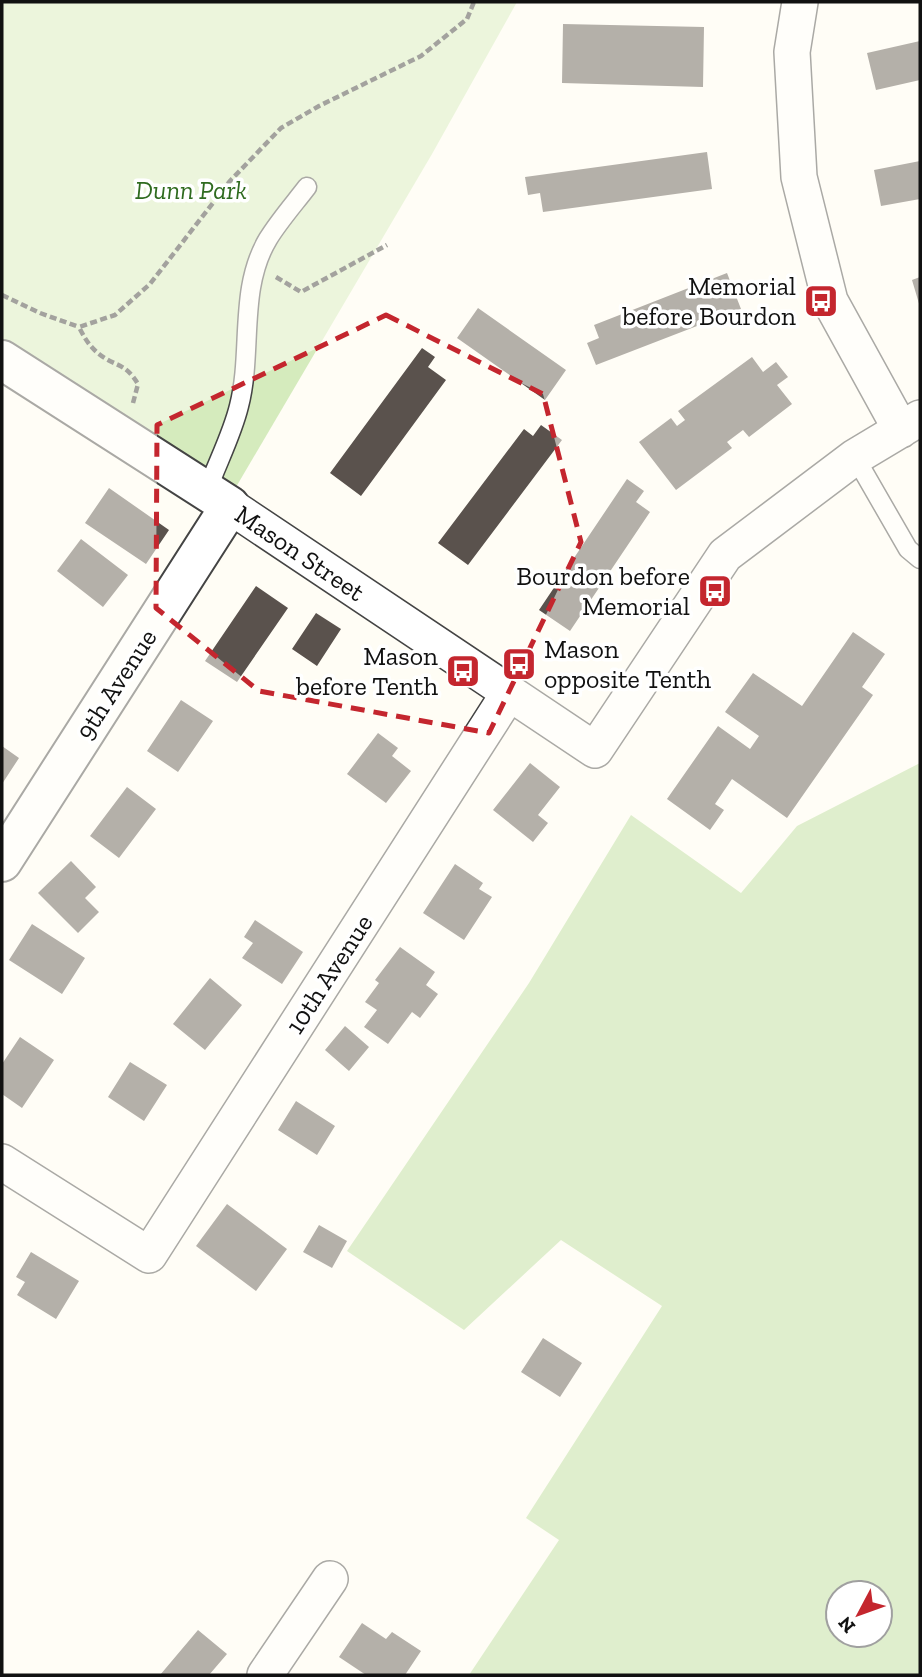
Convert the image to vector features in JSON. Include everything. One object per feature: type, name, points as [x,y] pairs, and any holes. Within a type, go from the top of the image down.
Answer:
[{"type":"street","points":[[800,2],[792,52],[799,177],[830,301],[911,424],[855,457]]},
{"type":"street","name":"Mason Street","points":[[2,360],[218,499],[595,750],[725,555],[855,457]]},
{"type":"street","name":"9th Avenue","points":[[2,862],[218,499]]},
{"type":"street","name":"10th Avenue","points":[[2,1163],[149,1255],[509,693]]},
{"type":"street","points":[[265,1675],[330,1579]]},
{"type":"lane","points":[[218,499],[239,406],[245,367],[249,304],[257,265],[268,240],[307,187]]},
{"type":"lane","points":[[855,457],[908,549],[920,559]]},
{"type":"path","points":[[2,295],[79,327],[116,315],[141,293],[173,257],[230,181],[281,128],[319,106],[421,56],[467,19],[474,2]]},
{"type":"path","points":[[257,265],[301,292],[387,245]]},
{"type":"path","points":[[79,327],[86,342],[100,356],[118,362],[131,373],[138,384],[131,406]]},
{"type":"highlighted area","points":[[386,315],[543,394],[581,542],[489,733],[259,691],[156,608],[157,425]]},
{"type":"green space","name":"Dunn Park","points":[[2,2],[517,2],[432,154],[229,499],[2,348]]},
{"type":"green space","points":[[920,763],[920,1675],[469,1675],[559,1540],[526,1518],[662,1306],[561,1240],[464,1330],[347,1251],[529,983],[631,815],[741,893],[797,826]]},
{"type":"building","points":[[563,24],[704,27],[703,87],[562,83]]},
{"type":"building","points":[[920,41],[920,80],[876,90],[867,53]]},
{"type":"building","points":[[707,152],[712,189],[543,212],[540,193],[528,195],[525,177]]},
{"type":"building","points":[[920,161],[920,199],[881,206],[874,170]]},
{"type":"building","points":[[727,273],[741,309],[596,365],[587,343],[599,338],[594,325]]},
{"type":"building","points":[[920,277],[920,307],[912,280]]},
{"type":"building","points":[[478,308],[566,370],[545,400],[457,338]]},
{"type":"building","points":[[422,348],[435,357],[428,367],[446,380],[361,496],[330,473]]},
{"type":"building","points":[[752,357],[763,372],[776,362],[788,377],[777,385],[792,404],[749,437],[743,430],[727,442],[732,448],[676,490],[639,442],[671,418],[677,426],[685,420],[678,411]]},
{"type":"building","points":[[541,425],[562,440],[468,565],[438,543],[524,429],[533,436]]},
{"type":"building","points":[[627,479],[644,491],[636,502],[650,512],[570,631],[539,610]]},
{"type":"building","points":[[109,488],[169,530],[146,564],[85,523]]},
{"type":"building","points":[[81,539],[128,575],[103,607],[57,571]]},
{"type":"building","points":[[256,586],[288,608],[237,682],[205,661]]},
{"type":"building","points":[[316,613],[341,629],[317,666],[292,649]]},
{"type":"building","points":[[853,632],[885,654],[862,687],[873,695],[787,818],[732,779],[715,804],[724,810],[710,830],[667,799],[718,726],[750,749],[759,736],[725,712],[753,673],[802,706]]},
{"type":"building","points":[[181,700],[213,721],[178,772],[147,751]]},
{"type":"building","points":[[378,733],[398,748],[392,756],[411,771],[386,803],[347,774]]},
{"type":"building","points":[[2,746],[19,758],[2,784]]},
{"type":"building","points":[[530,763],[560,787],[538,815],[548,823],[533,842],[493,810]]},
{"type":"building","points":[[127,787],[156,809],[119,858],[90,836]]},
{"type":"building","points":[[71,861],[96,887],[85,898],[99,912],[78,933],[38,893]]},
{"type":"building","points":[[455,864],[483,883],[479,889],[492,897],[464,940],[423,913]]},
{"type":"building","points":[[255,920],[303,952],[282,984],[242,958],[253,943],[244,937]]},
{"type":"building","points":[[32,924],[85,958],[62,994],[9,960]]},
{"type":"building","points":[[400,947],[435,972],[426,985],[438,994],[420,1018],[412,1012],[388,1044],[364,1027],[377,1010],[365,1002],[379,983],[375,980]]},
{"type":"building","points":[[210,978],[242,1005],[205,1050],[173,1024]]},
{"type":"building","points":[[345,1026],[369,1047],[349,1071],[325,1050]]},
{"type":"building","points":[[20,1037],[54,1060],[22,1108],[2,1094],[2,1064]]},
{"type":"building","points":[[130,1062],[167,1085],[144,1121],[108,1097]]},
{"type":"building","points":[[296,1101],[335,1126],[317,1155],[278,1130]]},
{"type":"building","points":[[227,1204],[287,1249],[256,1291],[196,1246]]},
{"type":"building","points":[[319,1225],[347,1241],[332,1268],[303,1252]]},
{"type":"building","points":[[31,1252],[79,1281],[56,1319],[17,1295],[25,1282],[16,1277]]},
{"type":"building","points":[[543,1338],[582,1363],[560,1397],[521,1372]]},
{"type":"building","points":[[362,1623],[386,1639],[392,1632],[421,1651],[405,1675],[366,1675],[339,1657]]},
{"type":"building","points":[[198,1630],[227,1654],[209,1675],[160,1675]]},
{"type":"place","name":"Memorial before Bourdon","points":[[821,301]]},
{"type":"place","name":"Bourdon before Memorial","points":[[715,591]]},
{"type":"place","name":"Mason opposite Tenth","points":[[519,664]]},
{"type":"place","name":"Mason before Tenth","points":[[463,671]]}]
